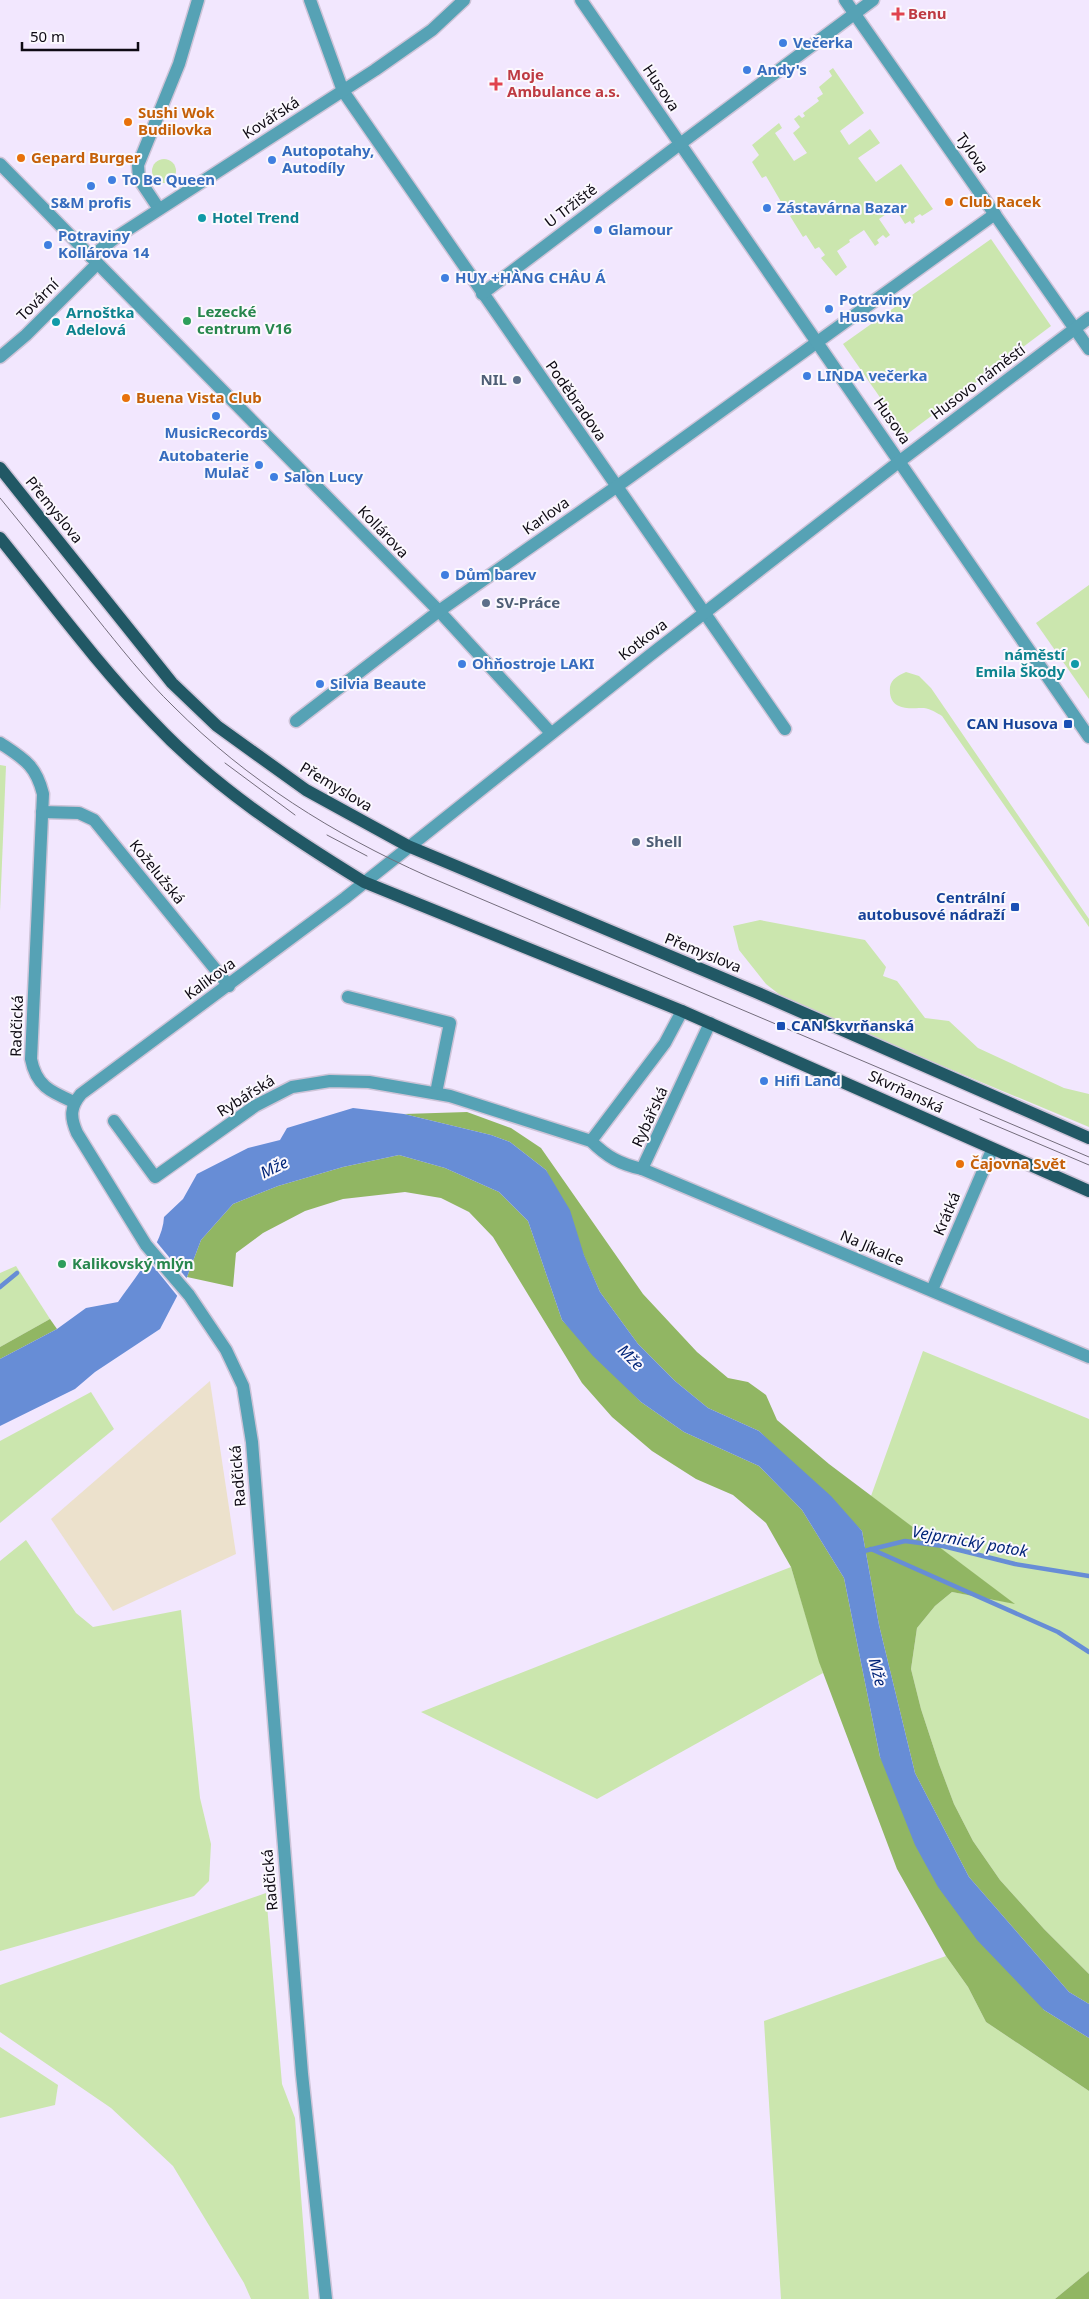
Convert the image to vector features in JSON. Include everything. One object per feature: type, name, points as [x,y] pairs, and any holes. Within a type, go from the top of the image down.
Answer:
[{"type":"main road","name":"Přemyslova","points":[[0,468],[172,683],[218,726],[306,790],[408,846],[680,962],[758,992]]},
{"type":"main road","points":[[0,538],[109,673],[160,729],[198,764],[269,821],[364,882],[710,1023]]},
{"type":"main road","name":"Skvrňanská","points":[[758,992],[1089,1138]]},
{"type":"main road","name":"Skvrňanská","points":[[710,1023],[992,1150],[1089,1191]]},
{"type":"street","points":[[159,209],[138,178],[138,165],[179,64],[198,0]]},
{"type":"street","name":"Poděbradova","points":[[310,0],[343,91],[785,729]]},
{"type":"street","name":"Kovářská","points":[[94,260],[115,238],[343,91],[432,30],[464,0]]},
{"type":"street","name":"Husova","points":[[581,0],[1089,737]]},
{"type":"street","name":"Tylova","points":[[845,0],[1089,349]]},
{"type":"street","name":"U Tržiště","points":[[482,294],[873,0]]},
{"type":"street","name":"Kollárova","points":[[0,164],[439,611],[551,733]]},
{"type":"street","points":[[818,342],[995,214]]},
{"type":"street","name":"Tovární","points":[[0,357],[26,335],[94,260]]},
{"type":"street","name":"Husovo náměstí","points":[[900,461],[1089,318]]},
{"type":"street","name":"Karlova","points":[[296,721],[439,611],[818,342]]},
{"type":"street","name":"Kotkova","points":[[408,846],[900,461]]},
{"type":"street","name":"Radčická","points":[[0,744],[27,761],[39,778],[43,794],[31,1060],[33,1072],[39,1083],[47,1090],[74,1102],[71,1121],[77,1133],[146,1245],[189,1295],[226,1350],[243,1386],[252,1442],[301,2064],[326,2299]]},
{"type":"street","name":"Koželužská","points":[[42,812],[79,813],[94,820],[229,986]]},
{"type":"street","name":"Kalikova","points":[[74,1102],[81,1094],[229,986],[408,846]]},
{"type":"street","points":[[348,996],[450,1023],[436,1093]]},
{"type":"street","name":"Rybářská","points":[[591,1141],[665,1043],[682,1011]]},
{"type":"street","name":"Rybářská","points":[[114,1121],[156,1177],[256,1106],[292,1087],[330,1081],[369,1082],[436,1093],[591,1141],[605,1155],[623,1165],[642,1169],[710,1023]]},
{"type":"street","name":"Krátká","points":[[932,1290],[992,1150]]},
{"type":"street","name":"Na Jíkalce","points":[[642,1169],[1089,1357]]},
{"type":"shaded area","points":[[210,1381],[236,1554],[113,1611],[51,1519]]},
{"type":"green space","points":[[833,68],[864,113],[840,131],[849,145],[870,129],[880,143],[858,158],[876,182],[901,164],[933,209],[922,216],[920,214],[914,218],[915,222],[912,224],[910,221],[905,224],[895,208],[879,219],[890,235],[886,238],[883,235],[877,240],[879,243],[875,246],[864,230],[849,240],[850,242],[837,251],[847,267],[836,276],[821,258],[825,255],[819,247],[815,249],[806,235],[803,237],[790,216],[792,215],[790,211],[787,212],[766,176],[762,178],[752,162],[759,155],[752,145],[779,123],[782,128],[775,133],[794,161],[807,153],[793,133],[800,127],[794,119],[799,115],[802,118],[805,116],[803,113],[819,101],[817,98],[823,94],[819,87],[832,76],[829,71]]},
{"type":"green space","points":[[164,159],[172,163],[176,171],[172,179],[164,183],[156,179],[152,171],[156,163]]},
{"type":"green space","points":[[991,239],[1051,326],[906,435],[843,344]]},
{"type":"green space","name":"náměstí Emila Škody","points":[[1089,585],[1089,699],[1036,623]]},
{"type":"green space","points":[[906,672],[919,676],[931,688],[1089,919],[1089,927],[942,716],[924,708],[901,707],[893,701],[890,695],[891,684],[901,674]]},
{"type":"green space","points":[[0,765],[6,766],[0,911]]},
{"type":"green space","points":[[760,920],[865,940],[886,967],[883,976],[897,981],[925,1018],[949,1021],[978,1048],[1064,1088],[1089,1094],[1089,1127],[789,1002],[766,984],[739,950],[733,926]]},
{"type":"green space","points":[[467,1112],[511,1128],[541,1148],[643,1294],[697,1352],[728,1378],[748,1382],[766,1395],[777,1420],[829,1464],[1015,1604],[952,1592],[935,1606],[917,1628],[911,1669],[921,1709],[939,1764],[954,1804],[973,1841],[1000,1880],[1044,1929],[1089,1974],[1089,2004],[1069,1992],[969,1877],[915,1773],[879,1625],[862,1531],[759,1431],[708,1408],[675,1381],[638,1344],[600,1292],[546,1170],[510,1142],[491,1135],[404,1114]]},
{"type":"green space","points":[[399,1155],[445,1168],[499,1192],[528,1221],[562,1320],[641,1402],[684,1432],[759,1466],[802,1510],[844,1578],[880,1757],[1044,2010],[1089,2038],[1089,2091],[986,2022],[968,1987],[946,1956],[897,1869],[819,1662],[791,1567],[766,1523],[733,1495],[696,1479],[652,1451],[612,1417],[582,1383],[493,1237],[469,1212],[441,1198],[405,1192],[343,1199],[305,1211],[263,1233],[236,1253],[233,1287],[187,1277],[201,1240],[233,1204],[278,1186],[343,1167]]},
{"type":"green space","points":[[16,1266],[50,1319],[0,1347],[0,1273]]},
{"type":"green space","points":[[50,1319],[57,1329],[0,1359],[0,1347]]},
{"type":"green space","points":[[923,1351],[1089,1419],[1089,1974],[1044,1929],[1000,1880],[973,1841],[954,1804],[921,1709],[911,1669],[917,1628],[935,1606],[952,1592],[1013,1603],[871,1496]]},
{"type":"green space","points":[[91,1392],[114,1429],[0,1523],[0,1441]]},
{"type":"green space","points":[[26,1540],[76,1613],[93,1627],[181,1610],[200,1798],[211,1844],[209,1881],[194,1896],[0,1951],[0,1561]]},
{"type":"green space","points":[[791,1567],[823,1673],[597,1799],[421,1712]]},
{"type":"green space","points":[[266,1893],[282,2084],[295,2118],[309,2299],[251,2299],[244,2283],[173,2166],[111,2108],[0,2032],[0,1985]]},
{"type":"green space","points":[[946,1956],[968,1987],[986,2022],[1089,2091],[1089,2271],[1055,2299],[781,2299],[764,2021]]},
{"type":"green space","points":[[0,2047],[58,2085],[55,2105],[0,2118]]},
{"type":"green space","points":[[1089,2271],[1089,2299],[1055,2299]]},
{"type":"water","name":"Mže","points":[[353,1108],[404,1114],[491,1135],[510,1142],[546,1170],[570,1210],[584,1255],[600,1292],[638,1344],[675,1381],[708,1408],[759,1431],[831,1496],[862,1531],[879,1625],[915,1773],[969,1877],[1069,1992],[1089,2004],[1089,2038],[1044,2010],[977,1940],[938,1887],[915,1845],[880,1757],[844,1578],[802,1510],[759,1466],[684,1432],[641,1402],[593,1356],[562,1320],[528,1221],[499,1192],[445,1168],[399,1155],[343,1167],[278,1186],[233,1204],[201,1240],[187,1277],[160,1329],[95,1372],[75,1389],[0,1426],[0,1359],[57,1329],[86,1308],[118,1302],[153,1250],[159,1238],[164,1217],[183,1199],[197,1174],[248,1148],[280,1140],[287,1128]]},
{"type":"pier","points":[[155,1240],[188,1280],[179,1298],[145,1256]]},
{"type":"waterway","points":[[0,1287],[17,1273]]},
{"type":"waterway","name":"Vejprnický potok","points":[[860,1552],[905,1541],[943,1546],[1015,1564],[1089,1576]]},
{"type":"waterway","points":[[871,1549],[1058,1632],[1089,1652]]},
{"type":"tram line","points":[[0,498],[123,651],[163,696],[231,758],[261,781],[325,823],[392,860],[427,876],[1089,1157]]},
{"type":"tram line","points":[[225,763],[295,815]]},
{"type":"tram line","points":[[327,835],[367,856]]},
{"type":"tram line","points":[[980,1119],[1089,1165]]},
{"type":"place","name":"Benu","points":[[898,14]]},
{"type":"place","name":"Večerka","points":[[783,43]]},
{"type":"place","name":"Andy's","points":[[747,70]]},
{"type":"place","name":"Moje Ambulance a.s.","points":[[496,84]]},
{"type":"place","name":"Sushi Wok Budilovka","points":[[128,122]]},
{"type":"place","name":"Gepard Burger","points":[[21,158]]},
{"type":"place","name":"Autopotahy, Autodíly","points":[[272,160]]},
{"type":"place","name":"To Be Queen","points":[[112,180]]},
{"type":"place","name":"S&M profis","points":[[91,186]]},
{"type":"place","name":"Club Racek","points":[[949,202]]},
{"type":"place","name":"Zástavárna Bazar","points":[[767,208]]},
{"type":"place","name":"Hotel Trend","points":[[202,218]]},
{"type":"place","name":"Glamour","points":[[598,230]]},
{"type":"place","name":"Potraviny Kollárova 14","points":[[48,245]]},
{"type":"place","name":"HUY +HÀNG CHÂU Á","points":[[445,278]]},
{"type":"place","name":"Potraviny Husovka","points":[[829,309]]},
{"type":"place","name":"Lezecké centrum V16","points":[[187,321]]},
{"type":"place","name":"Arnoštka Adelová","points":[[56,322]]},
{"type":"place","name":"LINDA večerka","points":[[807,376]]},
{"type":"place","name":"NIL","points":[[517,380]]},
{"type":"place","name":"Buena Vista Club","points":[[126,398]]},
{"type":"place","name":"MusicRecords","points":[[216,416]]},
{"type":"place","name":"Autobaterie Mulač","points":[[259,465]]},
{"type":"place","name":"Salon Lucy","points":[[274,477]]},
{"type":"place","name":"Dům barev","points":[[445,575]]},
{"type":"place","name":"SV-Práce","points":[[486,603]]},
{"type":"place","name":"Ohňostroje LAKI","points":[[462,664]]},
{"type":"place","name":"náměstí Emila Škody","points":[[1075,664]]},
{"type":"place","name":"Silvia Beaute","points":[[320,684]]},
{"type":"place","name":"CAN Husova","points":[[1068,724]]},
{"type":"place","name":"Shell","points":[[636,842]]},
{"type":"place","name":"Centrální autobusové nádraží","points":[[1015,907]]},
{"type":"place","name":"CAN Skvrňanská","points":[[781,1026]]},
{"type":"place","name":"Hifi Land","points":[[764,1081]]},
{"type":"place","name":"Čajovna Svět","points":[[960,1164]]},
{"type":"place","name":"Kalikovský mlýn","points":[[62,1264]]}]
